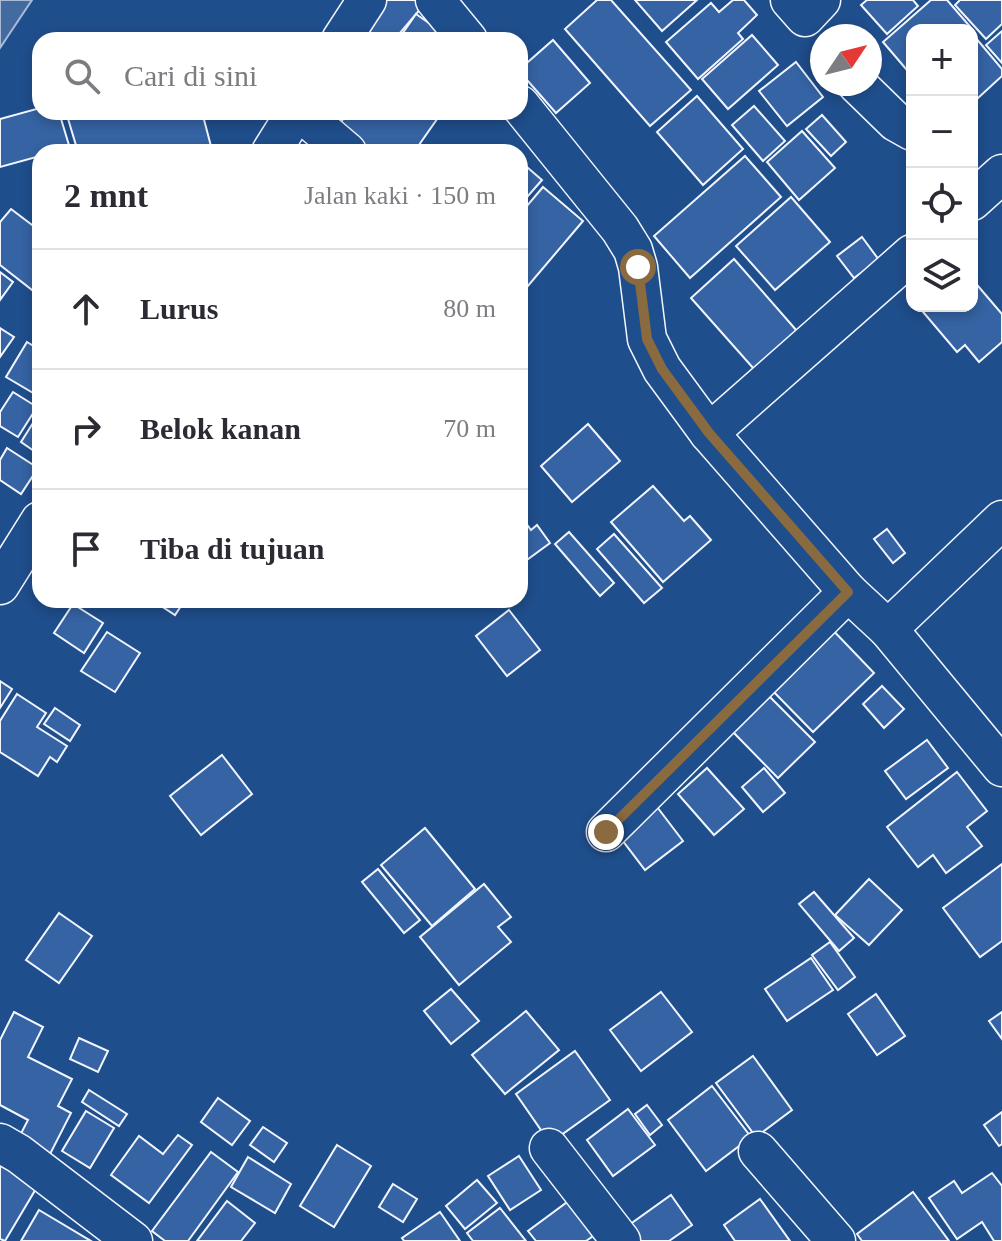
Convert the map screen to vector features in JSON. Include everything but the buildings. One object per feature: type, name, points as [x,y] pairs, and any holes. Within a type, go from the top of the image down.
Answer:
[{"type":"street","points":[[346,32],[367,0]]},
{"type":"street","points":[[435,0],[461,32]]},
{"type":"street","points":[[869,96],[906,128]]},
{"type":"street","points":[[528,115],[620,229],[633,250],[647,339],[653,354],[709,433],[848,592],[888,629],[1002,767]]},
{"type":"street","points":[[276,144],[293,120]]},
{"type":"street","points":[[308,120],[337,144]]},
{"type":"street","points":[[978,196],[1002,174]]},
{"type":"street","points":[[709,433],[906,259]]},
{"type":"street","points":[[888,629],[1002,520]]},
{"type":"street","points":[[0,585],[32,534]]},
{"type":"street","points":[[606,832],[848,592]]},
{"type":"street","points":[[0,1143],[19,1154],[133,1241]]},
{"type":"street","points":[[549,1148],[621,1241]]},
{"type":"street","points":[[758,1151],[836,1241]]},
{"type":"water","points":[[0,0],[32,0],[0,48]]},
{"type":"route","points":[[606,832],[848,592],[709,433],[662,369],[647,339],[638,267]]}]
